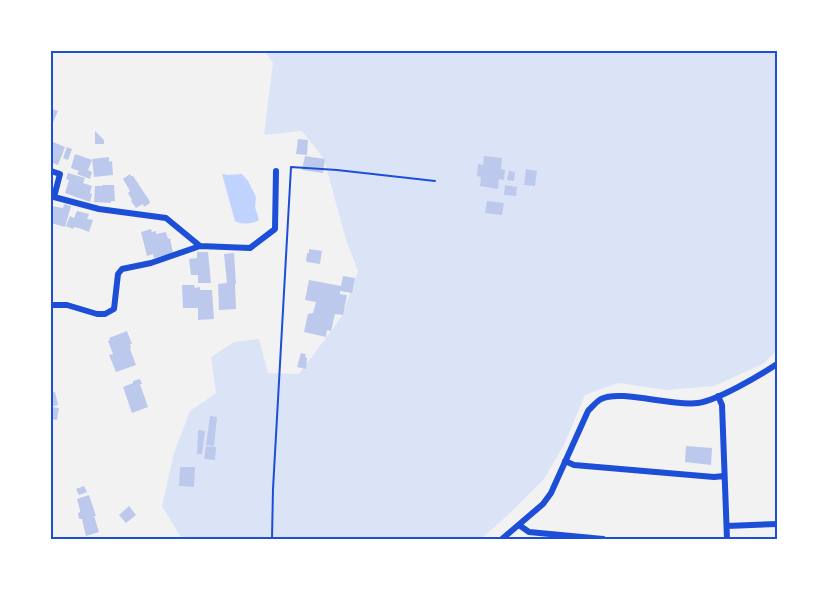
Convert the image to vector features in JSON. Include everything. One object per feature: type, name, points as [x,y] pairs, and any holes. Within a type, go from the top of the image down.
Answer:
[{"type":"street","points":[[51,171],[60,174],[54,197],[99,210],[165,218],[200,246]]},
{"type":"street","points":[[51,304],[67,305],[97,314],[105,314],[114,309],[118,274],[122,269],[151,263],[200,246],[250,248],[275,229],[276,171]]},
{"type":"street","points":[[502,539],[543,504],[551,493],[588,411],[602,398],[614,395],[699,403],[718,396],[777,364]]},
{"type":"street","points":[[718,396],[722,405],[727,539]]},
{"type":"street","points":[[565,461],[574,465],[724,476]]},
{"type":"street","points":[[727,526],[777,524]]},
{"type":"street","points":[[519,525],[529,532],[603,539]]},
{"type":"path","points":[[272,539],[291,167],[435,181]]},
{"type":"shaded area","points":[[265,51],[777,51],[777,350],[763,364],[714,386],[666,390],[618,383],[585,395],[564,445],[544,479],[481,539],[189,539],[180,536],[162,506],[174,453],[190,411],[216,393],[211,357],[234,342],[259,339],[268,373],[299,374],[342,316],[358,271],[346,240],[324,159],[302,131],[264,135],[273,63]]},
{"type":"water","points":[[222,174],[242,174],[248,181],[256,197],[255,207],[259,220],[247,223],[235,221]]},
{"type":"building","points":[[51,109],[58,111],[51,127]]},
{"type":"building","points":[[95,131],[104,140],[104,144],[95,144]]},
{"type":"building","points":[[298,139],[308,140],[307,155],[296,154]]},
{"type":"building","points":[[51,141],[65,147],[58,165],[51,162]]},
{"type":"building","points":[[67,147],[72,149],[68,160],[63,158]]},
{"type":"building","points":[[75,154],[92,160],[88,170],[92,172],[90,179],[77,174],[79,171],[71,168]]},
{"type":"building","points":[[305,156],[325,159],[323,173],[302,170]]},
{"type":"building","points":[[484,156],[502,158],[501,169],[505,170],[504,180],[499,179],[498,189],[480,186],[481,177],[477,176],[478,164],[483,165]]},
{"type":"building","points":[[109,157],[109,162],[112,161],[113,175],[94,177],[92,159]]},
{"type":"building","points":[[526,169],[537,171],[535,186],[524,185]]},
{"type":"building","points":[[509,171],[515,172],[514,181],[507,180]]},
{"type":"building","points":[[68,173],[85,178],[83,183],[92,186],[90,202],[65,193],[69,180],[66,179]]},
{"type":"building","points":[[130,174],[149,200],[150,203],[144,207],[143,204],[136,208],[131,201],[128,193],[130,191],[123,179]]},
{"type":"building","points":[[114,185],[115,201],[111,203],[94,202],[95,186]]},
{"type":"building","points":[[505,185],[517,187],[516,196],[504,195]]},
{"type":"building","points":[[487,201],[504,203],[502,215],[485,213]]},
{"type":"building","points":[[64,204],[71,206],[65,227],[51,223],[51,206],[63,208]]},
{"type":"building","points":[[77,211],[89,214],[87,219],[93,220],[89,232],[66,226],[70,216],[74,218]]},
{"type":"building","points":[[151,229],[152,232],[156,231],[156,234],[166,232],[168,239],[170,238],[173,253],[154,258],[153,254],[147,256],[141,232]]},
{"type":"building","points":[[309,249],[322,251],[320,264],[306,261]]},
{"type":"building","points":[[197,252],[208,252],[211,283],[198,283],[198,275],[191,275],[189,259],[197,258]]},
{"type":"building","points":[[234,253],[236,309],[219,310],[218,284],[227,283],[224,254]]},
{"type":"building","points":[[343,276],[355,278],[352,293],[340,291],[340,294],[347,295],[343,315],[335,314],[331,331],[327,330],[326,337],[304,332],[308,314],[313,313],[316,302],[305,300],[309,280],[341,286]]},
{"type":"building","points":[[182,285],[194,285],[195,288],[200,287],[200,290],[212,290],[214,319],[198,320],[198,308],[183,308]]},
{"type":"building","points":[[127,331],[136,365],[116,372],[109,355],[113,354],[108,341],[109,338]]},
{"type":"building","points":[[301,353],[306,354],[306,369],[297,367]]},
{"type":"building","points":[[140,379],[148,407],[132,413],[123,387]]},
{"type":"building","points":[[55,392],[58,405],[53,406],[51,393]]},
{"type":"building","points":[[51,407],[59,408],[57,420],[51,419]]},
{"type":"building","points":[[210,416],[217,417],[214,446],[206,445]]},
{"type":"building","points":[[198,430],[205,431],[202,454],[197,454]]},
{"type":"building","points":[[206,446],[216,447],[215,460],[204,459]]},
{"type":"building","points":[[686,446],[712,448],[711,465],[685,462]]},
{"type":"building","points":[[180,467],[195,467],[194,487],[179,486]]},
{"type":"building","points":[[84,486],[87,492],[79,495],[76,489]]},
{"type":"building","points":[[89,495],[99,532],[86,536],[82,519],[79,519],[80,510],[77,499]]},
{"type":"building","points":[[129,506],[136,515],[126,523],[119,515]]}]
